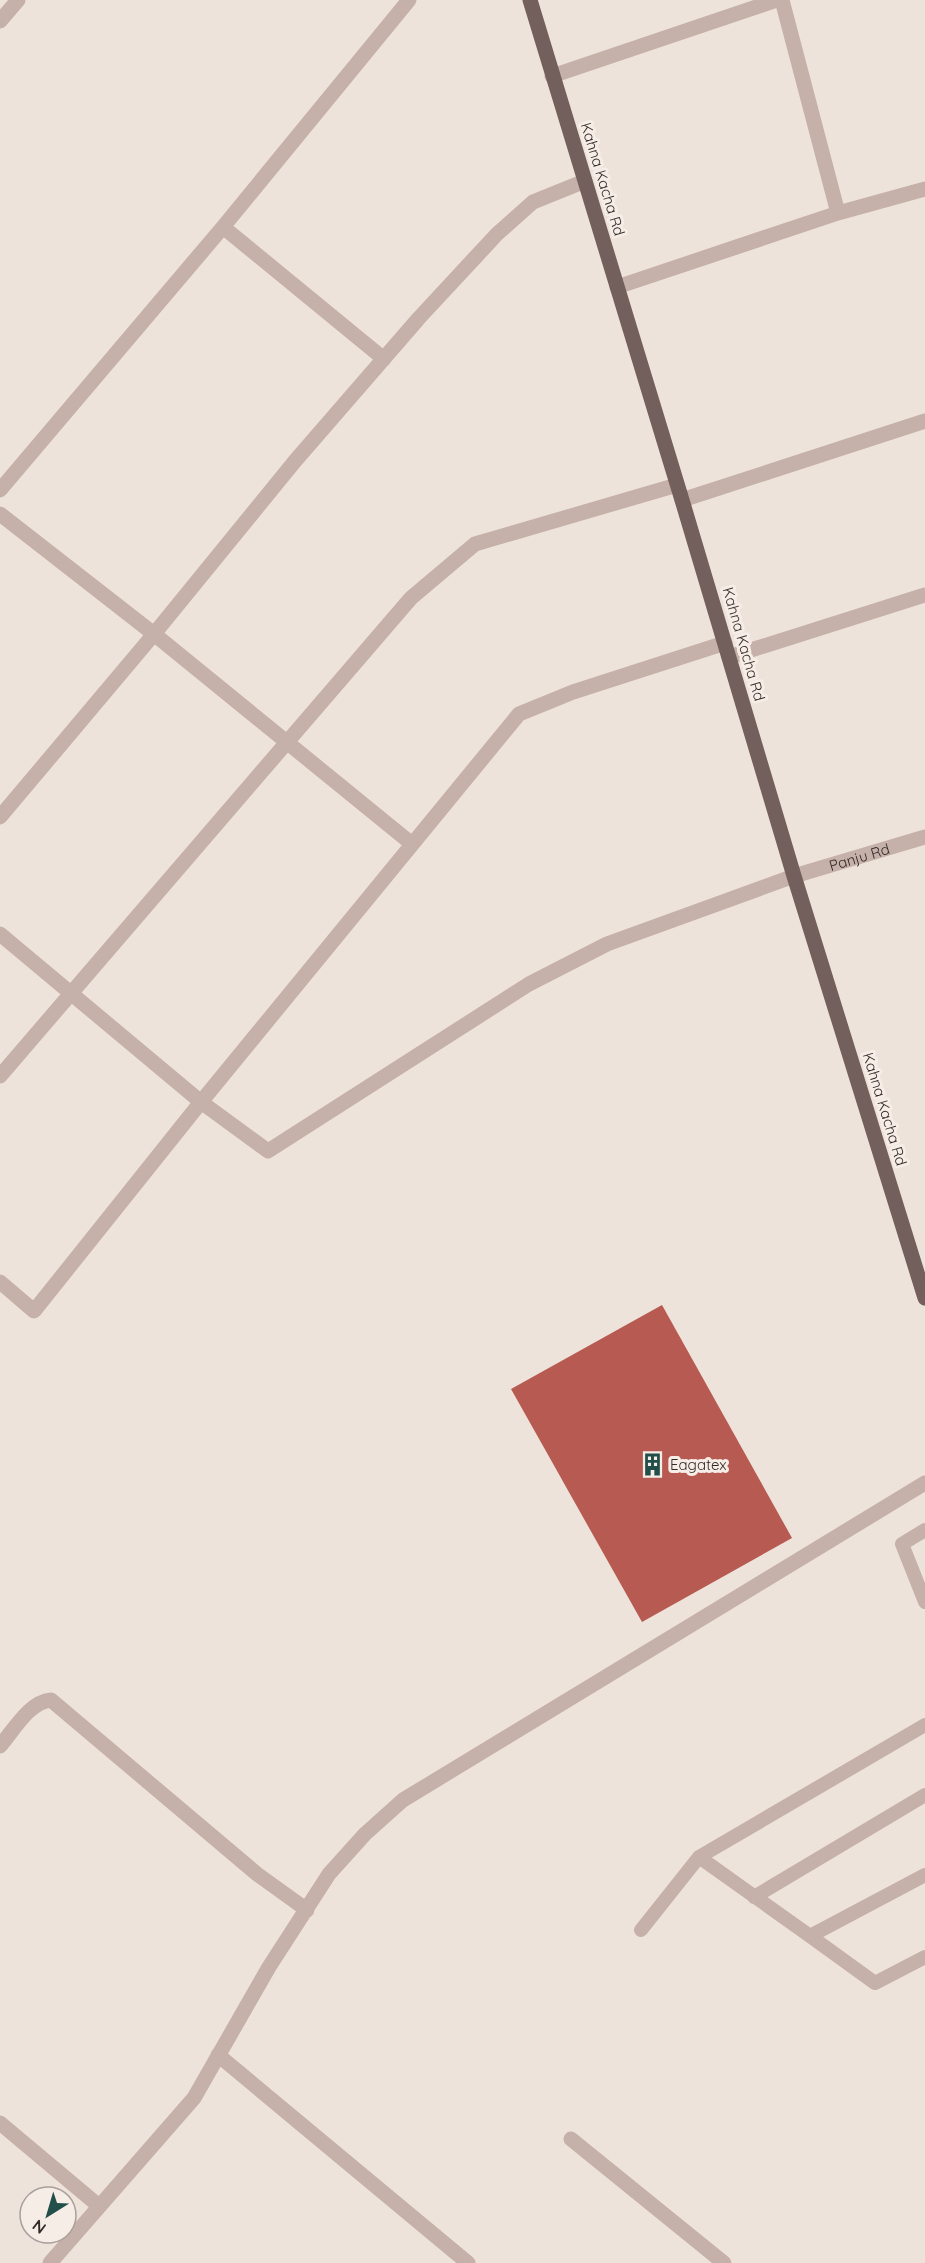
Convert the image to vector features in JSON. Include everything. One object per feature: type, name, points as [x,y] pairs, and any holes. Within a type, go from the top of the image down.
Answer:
[{"type":"main road","name":"Kahna Kacha Rd","points":[[530,0],[794,876],[925,1298]]},
{"type":"street","points":[[0,21],[18,0]]},
{"type":"street","points":[[0,490],[223,227],[410,0]]},
{"type":"street","points":[[552,76],[777,0]]},
{"type":"street","points":[[782,0],[838,213]]},
{"type":"street","points":[[0,817],[295,462],[497,234],[532,202],[585,181]]},
{"type":"street","points":[[617,287],[838,213],[925,189]]},
{"type":"street","points":[[223,227],[384,359]]},
{"type":"street","points":[[682,500],[925,421]]},
{"type":"street","points":[[0,1076],[411,598],[475,544],[677,484]]},
{"type":"street","points":[[0,514],[154,634],[412,844]]},
{"type":"street","points":[[3,1289],[34,1311],[201,1102],[519,714],[573,692],[925,596]]},
{"type":"street","name":"Panju Rd","points":[[201,1102],[268,1151],[529,984],[607,944],[794,876],[925,837]]},
{"type":"street","points":[[0,934],[201,1102]]},
{"type":"street","points":[[50,2263],[194,2098],[269,1967],[329,1874],[365,1834],[403,1800],[925,1483]]},
{"type":"street","points":[[0,1746],[30,1710],[41,1701],[51,1700],[257,1874],[307,1910]]},
{"type":"street","points":[[218,2055],[468,2263]]},
{"type":"street","points":[[0,2123],[99,2206]]},
{"type":"street","points":[[571,2139],[724,2263]]},
{"type":"lane","points":[[925,1530],[902,1544],[925,1602]]},
{"type":"lane","points":[[641,1930],[699,1857],[925,1725]]},
{"type":"lane","points":[[754,1897],[925,1795]]},
{"type":"lane","points":[[699,1857],[875,1983],[925,1957]]},
{"type":"lane","points":[[810,1936],[925,1875]]},
{"type":"building","name":"Eagatex","points":[[662,1305],[792,1538],[642,1622],[511,1389]]},
{"type":"place","name":"Eagatex","points":[[652,1464]]}]
